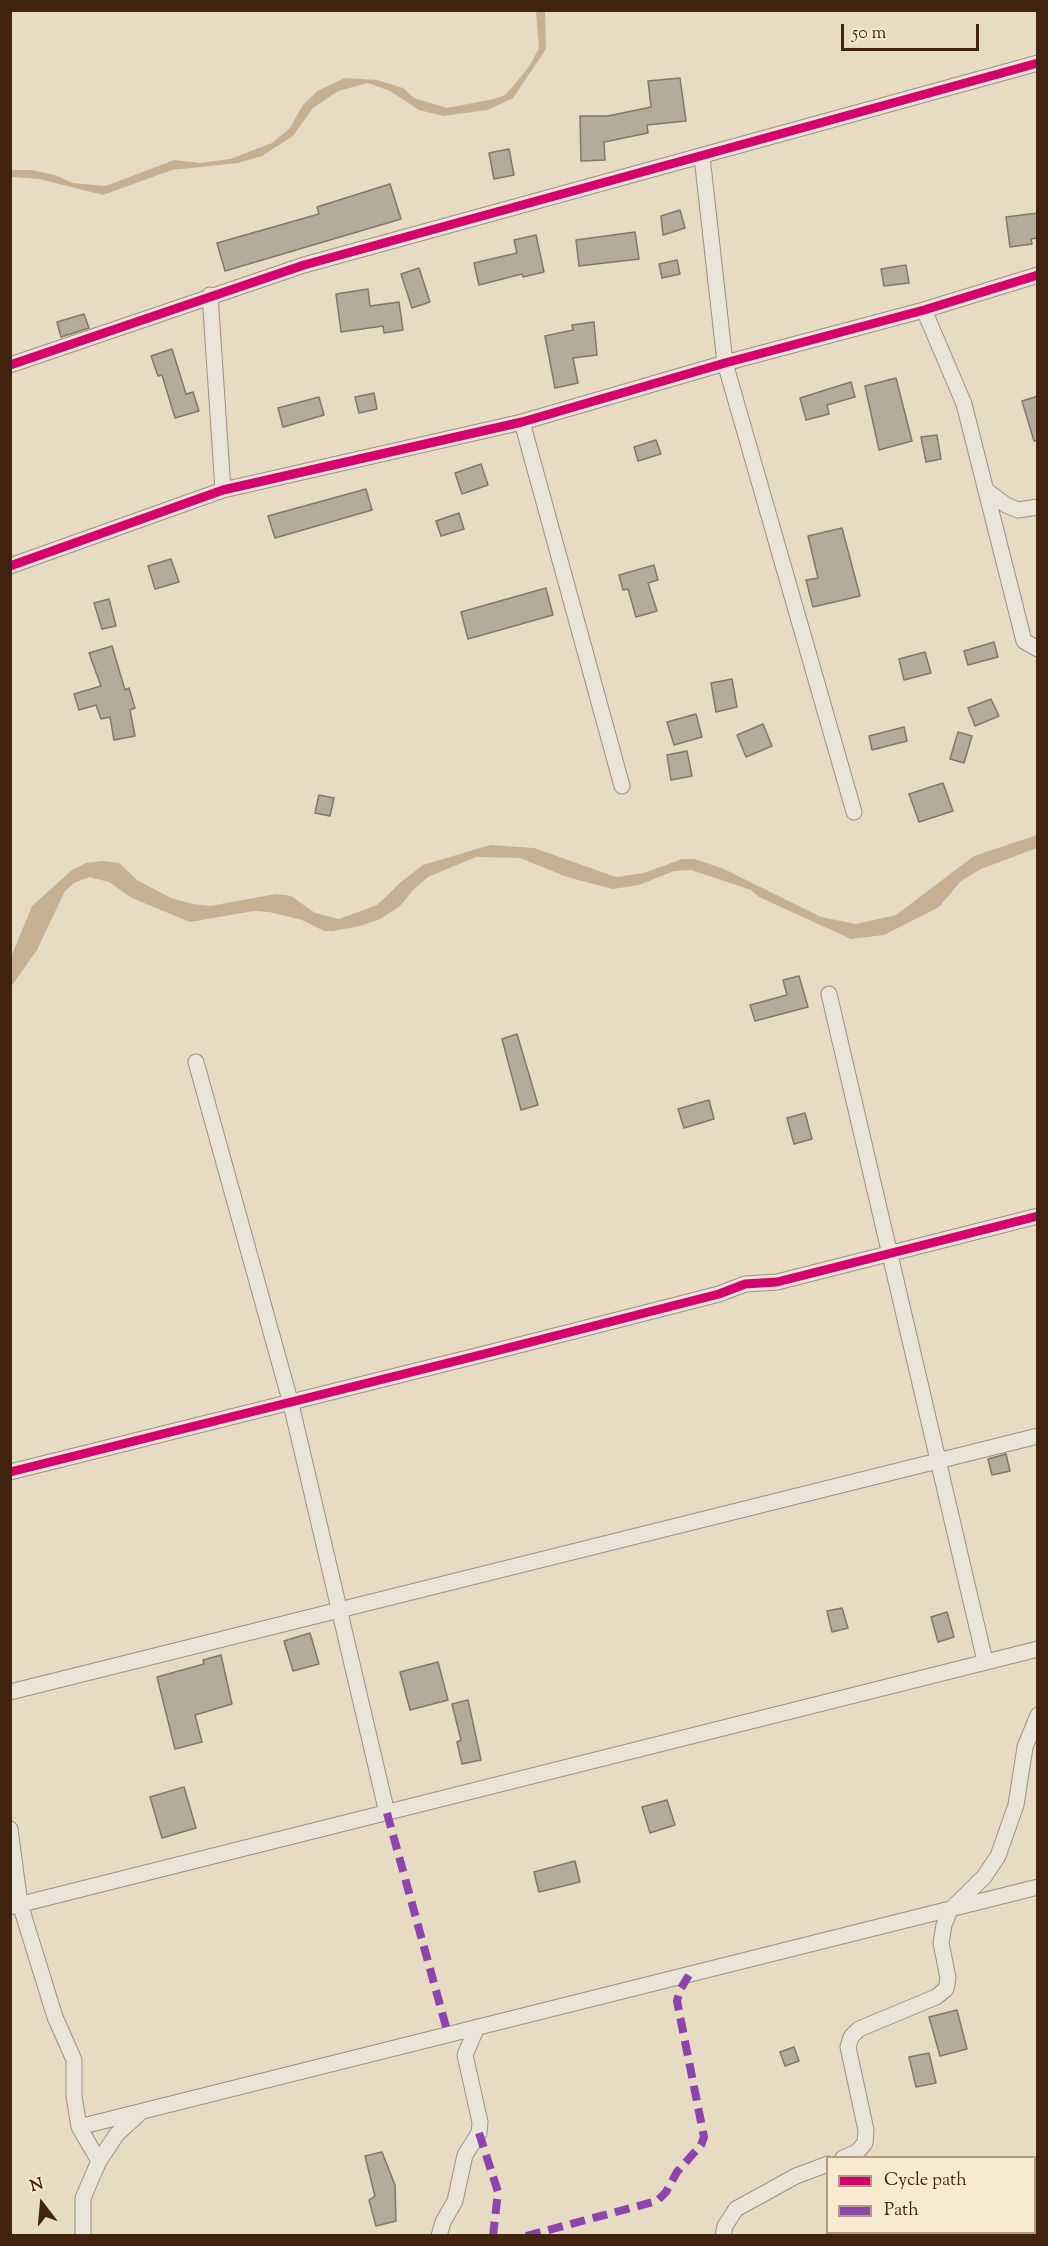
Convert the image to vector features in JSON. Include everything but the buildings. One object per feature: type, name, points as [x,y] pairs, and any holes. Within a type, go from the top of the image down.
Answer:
[{"type":"street","points":[[10,365],[210,295],[339,255],[1038,63]]},
{"type":"street","points":[[702,157],[725,363],[854,812]]},
{"type":"street","points":[[10,566],[223,490],[522,422],[725,363],[924,310],[1038,275]]},
{"type":"street","points":[[210,295],[223,490]]},
{"type":"street","points":[[924,310],[964,404],[1024,641],[1038,650]]},
{"type":"street","points":[[522,422],[622,786]]},
{"type":"street","points":[[986,490],[1006,505],[1018,510],[1038,507]]},
{"type":"street","points":[[829,994],[892,1253],[985,1661]]},
{"type":"street","points":[[196,1062],[291,1404],[387,1813]]},
{"type":"street","points":[[10,1472],[291,1404],[719,1294],[745,1284],[777,1282],[1038,1216]]},
{"type":"street","points":[[10,1692],[1038,1436]]},
{"type":"street","points":[[15,1906],[1038,1649]]},
{"type":"street","points":[[846,2156],[857,2152],[865,2143],[866,2130],[848,2047],[851,2037],[860,2029],[936,1997],[946,1989],[948,1978],[941,1943],[950,1910],[984,1877],[998,1856],[1016,1805],[1025,1747],[1038,1715]]},
{"type":"street","points":[[10,1828],[15,1906],[54,2017],[74,2060],[74,2096],[79,2127],[99,2161]]},
{"type":"street","points":[[79,2127],[1038,1887]]},
{"type":"street","points":[[440,2235],[443,2222],[455,2201],[465,2155],[479,2133],[480,2122],[465,2055],[477,2027]]},
{"type":"street","points":[[83,2235],[82,2198],[99,2161],[117,2134],[142,2111]]},
{"type":"street","points":[[723,2235],[725,2226],[736,2209],[796,2176],[826,2165]]},
{"type":"shaded area","points":[[536,11],[545,11],[546,49],[513,98],[488,110],[443,116],[419,110],[390,91],[368,83],[338,91],[313,108],[293,136],[262,156],[238,163],[172,170],[103,195],[39,179],[11,177],[11,170],[31,170],[55,175],[73,183],[106,186],[174,160],[200,163],[230,159],[272,143],[290,128],[303,105],[317,91],[345,78],[377,80],[403,88],[414,98],[447,108],[494,99],[505,95],[515,84],[530,65],[539,48]]},
{"type":"shaded area","points":[[1037,835],[1037,848],[981,869],[961,881],[939,907],[884,935],[851,939],[759,897],[751,890],[691,870],[674,871],[639,885],[613,889],[567,877],[520,858],[476,857],[428,877],[400,906],[380,919],[360,926],[333,931],[324,931],[302,920],[254,911],[190,922],[132,898],[109,882],[89,877],[74,883],[65,891],[37,950],[11,987],[11,957],[32,906],[72,870],[86,863],[102,861],[119,863],[137,880],[171,898],[193,904],[210,906],[276,894],[291,896],[315,913],[339,919],[377,905],[423,865],[490,845],[534,848],[616,877],[644,873],[682,859],[695,859],[724,869],[821,917],[856,924],[896,915],[974,856]]},
{"type":"marked path","points":[[387,1813],[448,2034]]},
{"type":"marked path","points":[[526,2236],[657,2201],[666,2192],[677,2172],[701,2145],[704,2137],[677,2001],[680,1990],[689,1975]]},
{"type":"marked path","points":[[479,2133],[498,2192],[493,2236]]},
{"type":"cycle path","points":[[10,365],[304,265],[1038,63]]},
{"type":"cycle path","points":[[10,566],[223,490],[522,422],[725,363],[924,310],[1038,275]]},
{"type":"cycle path","points":[[10,1472],[719,1294],[745,1284],[777,1282],[1038,1216]]}]
